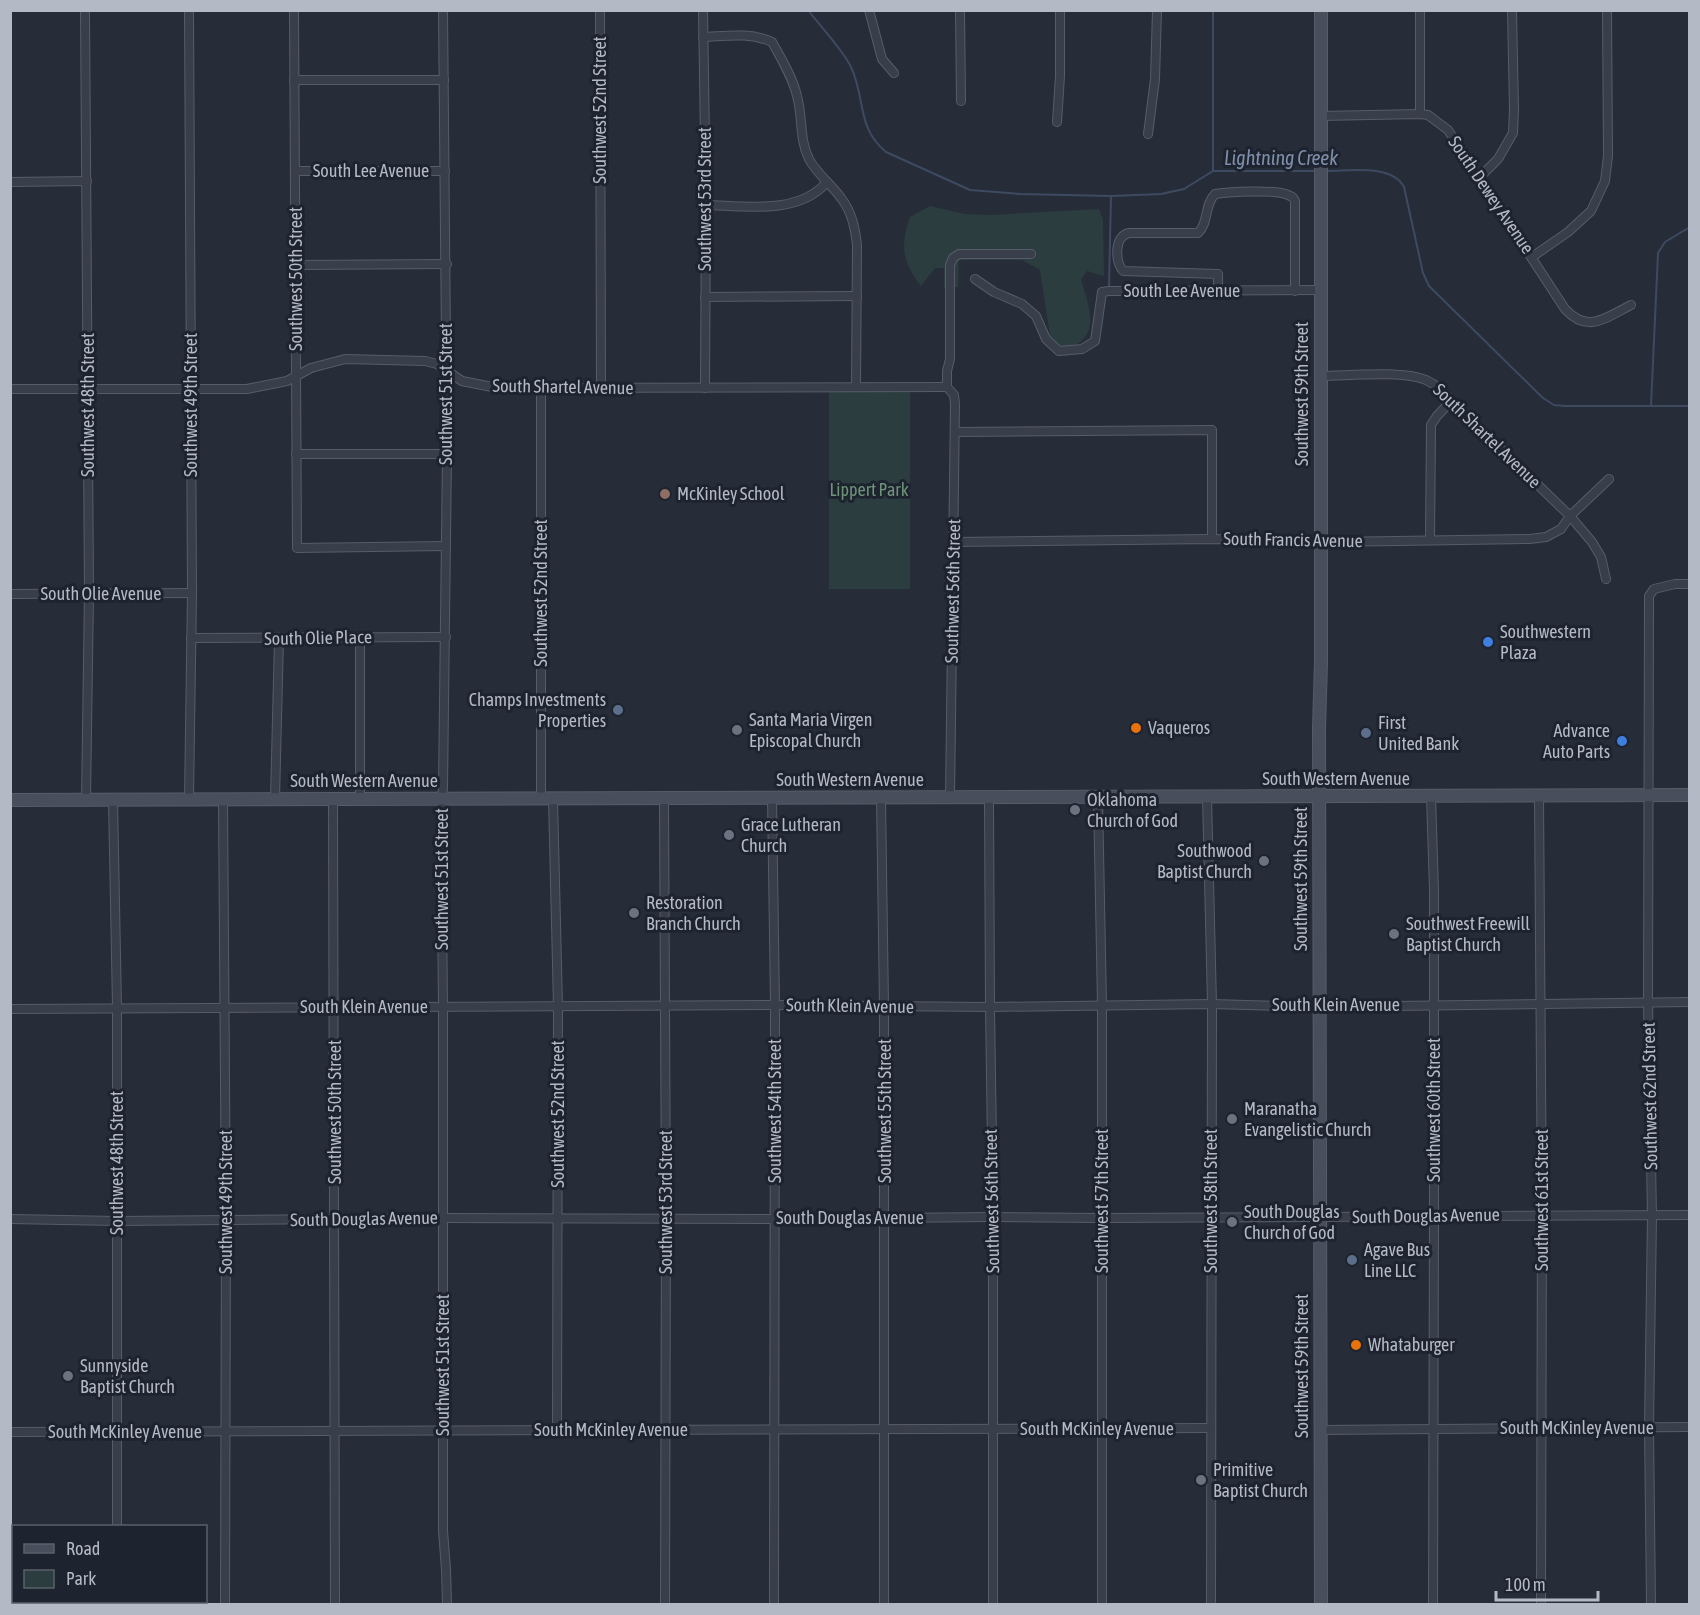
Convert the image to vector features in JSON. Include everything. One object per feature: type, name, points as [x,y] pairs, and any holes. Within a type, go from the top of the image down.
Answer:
[{"type":"main road","name":"Southwest 59th Street","points":[[1321,10],[1319,797],[1321,1605]]},
{"type":"main road","name":"South Western Avenue","points":[[10,800],[1689,795]]},
{"type":"street","name":"Southwest 48th Street","points":[[85,10],[89,593],[86,800]]},
{"type":"street","name":"Southwest 49th Street","points":[[189,10],[192,593],[189,800]]},
{"type":"street","name":"Southwest 50th Street","points":[[294,10],[297,548],[446,546]]},
{"type":"street","name":"Southwest 51st Street","points":[[443,10],[447,454],[442,799],[444,1218],[442,1431],[443,1542],[447,1605]]},
{"type":"street","name":"Southwest 52nd Street","points":[[600,10],[601,389]]},
{"type":"street","name":"Southwest 53rd Street","points":[[703,10],[706,205],[705,388]]},
{"type":"street","points":[[869,10],[882,59],[894,73]]},
{"type":"street","points":[[960,10],[961,101]]},
{"type":"street","points":[[1057,122],[1060,10]]},
{"type":"street","points":[[1148,134],[1155,79],[1157,10]]},
{"type":"street","points":[[1320,116],[1420,114],[1420,10]]},
{"type":"street","points":[[1479,178],[1498,159],[1513,133],[1512,10]]},
{"type":"street","points":[[1532,257],[1568,232],[1591,211],[1605,181],[1608,156],[1607,10]]},
{"type":"street","points":[[703,37],[742,34],[772,42],[797,93],[803,144],[826,183],[841,197],[854,224],[857,245],[856,387]]},
{"type":"street","points":[[294,80],[444,80]]},
{"type":"street","name":"South Dewey Avenue","points":[[1420,114],[1428,115],[1448,130],[1565,309],[1574,318],[1582,323],[1604,319],[1631,305]]},
{"type":"street","name":"South Lee Avenue","points":[[296,171],[445,171]]},
{"type":"street","points":[[10,182],[87,181]]},
{"type":"street","points":[[706,205],[776,206],[803,199],[820,190],[826,183]]},
{"type":"street","points":[[1218,291],[1218,274],[1124,272],[1118,263],[1120,239],[1129,233],[1198,233],[1203,228],[1209,201],[1215,194],[1233,192],[1285,194],[1295,201],[1295,291]]},
{"type":"street","points":[[947,387],[950,359],[950,265],[953,258],[959,254],[1031,254]]},
{"type":"street","points":[[296,265],[447,264]]},
{"type":"street","name":"South Lee Avenue","points":[[975,279],[994,292],[1022,304],[1036,316],[1046,339],[1059,351],[1082,349],[1095,341],[1102,292],[1113,290],[1320,290]]},
{"type":"street","points":[[705,297],[856,296]]},
{"type":"street","name":"South Shartel Avenue","points":[[10,388],[247,389],[272,385],[311,368],[345,359],[411,359],[437,364],[462,381],[497,388],[947,387]]},
{"type":"street","name":"South Shartel Avenue","points":[[1320,376],[1417,377],[1442,390],[1570,516],[1601,557],[1606,579]]},
{"type":"street","name":"Southwest 56th Street","points":[[947,387],[954,394],[955,432],[950,798]]},
{"type":"street","name":"Southwest 52nd Street","points":[[541,388],[547,799],[558,1006],[557,1430]]},
{"type":"street","points":[[1430,540],[1431,425],[1451,401]]},
{"type":"street","points":[[955,432],[1212,430],[1212,539]]},
{"type":"street","points":[[296,454],[447,454]]},
{"type":"street","name":"South Francis Avenue","points":[[954,542],[1212,539],[1321,542],[1546,537],[1561,529],[1570,516],[1609,479]]},
{"type":"street","name":"Southwest 62nd Street","points":[[1650,1605],[1652,1215],[1648,1002],[1648,603],[1649,596],[1654,589],[1675,584],[1689,584]]},
{"type":"street","name":"South Olie Avenue","points":[[10,594],[192,593]]},
{"type":"street","points":[[360,637],[360,800]]},
{"type":"street","name":"South Olie Place","points":[[191,638],[446,637]]},
{"type":"street","points":[[275,800],[279,639]]},
{"type":"street","name":"Southwest 60th Street","points":[[1431,796],[1434,890],[1433,1605]]},
{"type":"street","name":"Southwest 61st Street","points":[[1539,796],[1542,1215],[1541,1605]]},
{"type":"street","name":"Southwest 58th Street","points":[[1207,797],[1212,1004],[1211,1605]]},
{"type":"street","name":"Southwest 54th Street","points":[[772,798],[775,1005],[774,1605]]},
{"type":"street","name":"Southwest 55th Street","points":[[880,798],[884,1006],[884,1605]]},
{"type":"street","name":"Southwest 56th Street","points":[[989,798],[993,1217],[993,1605]]},
{"type":"street","name":"Southwest 57th Street","points":[[1098,798],[1102,1005],[1102,1605]]},
{"type":"street","name":"Southwest 50th Street","points":[[333,799],[336,1219],[335,1605]]},
{"type":"street","name":"Southwest 53rd Street","points":[[664,799],[665,1605]]},
{"type":"street","name":"Southwest 48th Street","points":[[113,800],[117,1007],[117,1525]]},
{"type":"street","name":"Southwest 49th Street","points":[[223,800],[226,1220],[225,1605]]},
{"type":"street","name":"South Klein Avenue","points":[[10,1009],[775,1005],[990,1007],[1212,1004],[1319,1007],[1689,1002]]},
{"type":"street","name":"South Douglas Avenue","points":[[10,1219],[117,1221],[1689,1215]]},
{"type":"street","name":"South McKinley Avenue","points":[[1320,1430],[1689,1427]]},
{"type":"street","name":"South McKinley Avenue","points":[[10,1432],[1211,1428]]},
{"type":"green space","points":[[930,206],[964,214],[991,215],[1099,209],[1103,220],[1104,276],[1087,271],[1081,279],[1090,319],[1086,336],[1079,343],[1068,348],[1050,336],[1040,270],[1022,260],[959,260],[958,287],[944,288],[944,268],[935,268],[921,286],[910,269],[904,245],[910,217]]},
{"type":"green space","name":"Lippert Park","points":[[829,391],[910,391],[910,589],[829,589]]},
{"type":"waterway","name":"Lightning Creek","points":[[808,10],[851,67],[866,123],[876,142],[886,152],[970,190],[1020,194],[1111,196],[1161,194],[1184,189],[1213,171],[1317,171]]},
{"type":"waterway","points":[[1213,10],[1213,171]]},
{"type":"waterway","name":"Lightning Creek","points":[[1326,171],[1370,170],[1390,175],[1398,180],[1404,187],[1423,273],[1429,286],[1543,398],[1554,405],[1565,406],[1690,406]]},
{"type":"waterway","points":[[1109,288],[1111,196]]},
{"type":"waterway","points":[[1651,406],[1658,253],[1665,242],[1690,227]]},
{"type":"place","name":"McKinley School","points":[[665,494]]},
{"type":"place","name":"Southwestern Plaza","points":[[1488,642]]},
{"type":"place","name":"Champs Investments Properties","points":[[618,710]]},
{"type":"place","name":"Vaqueros","points":[[1136,728]]},
{"type":"place","name":"Santa Maria Virgen Episcopal Church","points":[[737,730]]},
{"type":"place","name":"First United Bank","points":[[1366,733]]},
{"type":"place","name":"Advance Auto Parts","points":[[1622,741]]},
{"type":"place","name":"Oklahoma Church of God","points":[[1075,810]]},
{"type":"place","name":"Grace Lutheran Church","points":[[729,835]]},
{"type":"place","name":"Southwood Baptist Church","points":[[1264,861]]},
{"type":"place","name":"Restoration Branch Church","points":[[634,913]]},
{"type":"place","name":"Southwest Freewill Baptist Church","points":[[1394,934]]},
{"type":"place","name":"Maranatha Evangelistic Church","points":[[1232,1119]]},
{"type":"place","name":"South Douglas Church of God","points":[[1232,1222]]},
{"type":"place","name":"Agave Bus Line LLC","points":[[1352,1260]]},
{"type":"place","name":"Whataburger","points":[[1356,1345]]},
{"type":"place","name":"Sunnyside Baptist Church","points":[[68,1376]]},
{"type":"place","name":"Primitive Baptist Church","points":[[1201,1480]]}]
